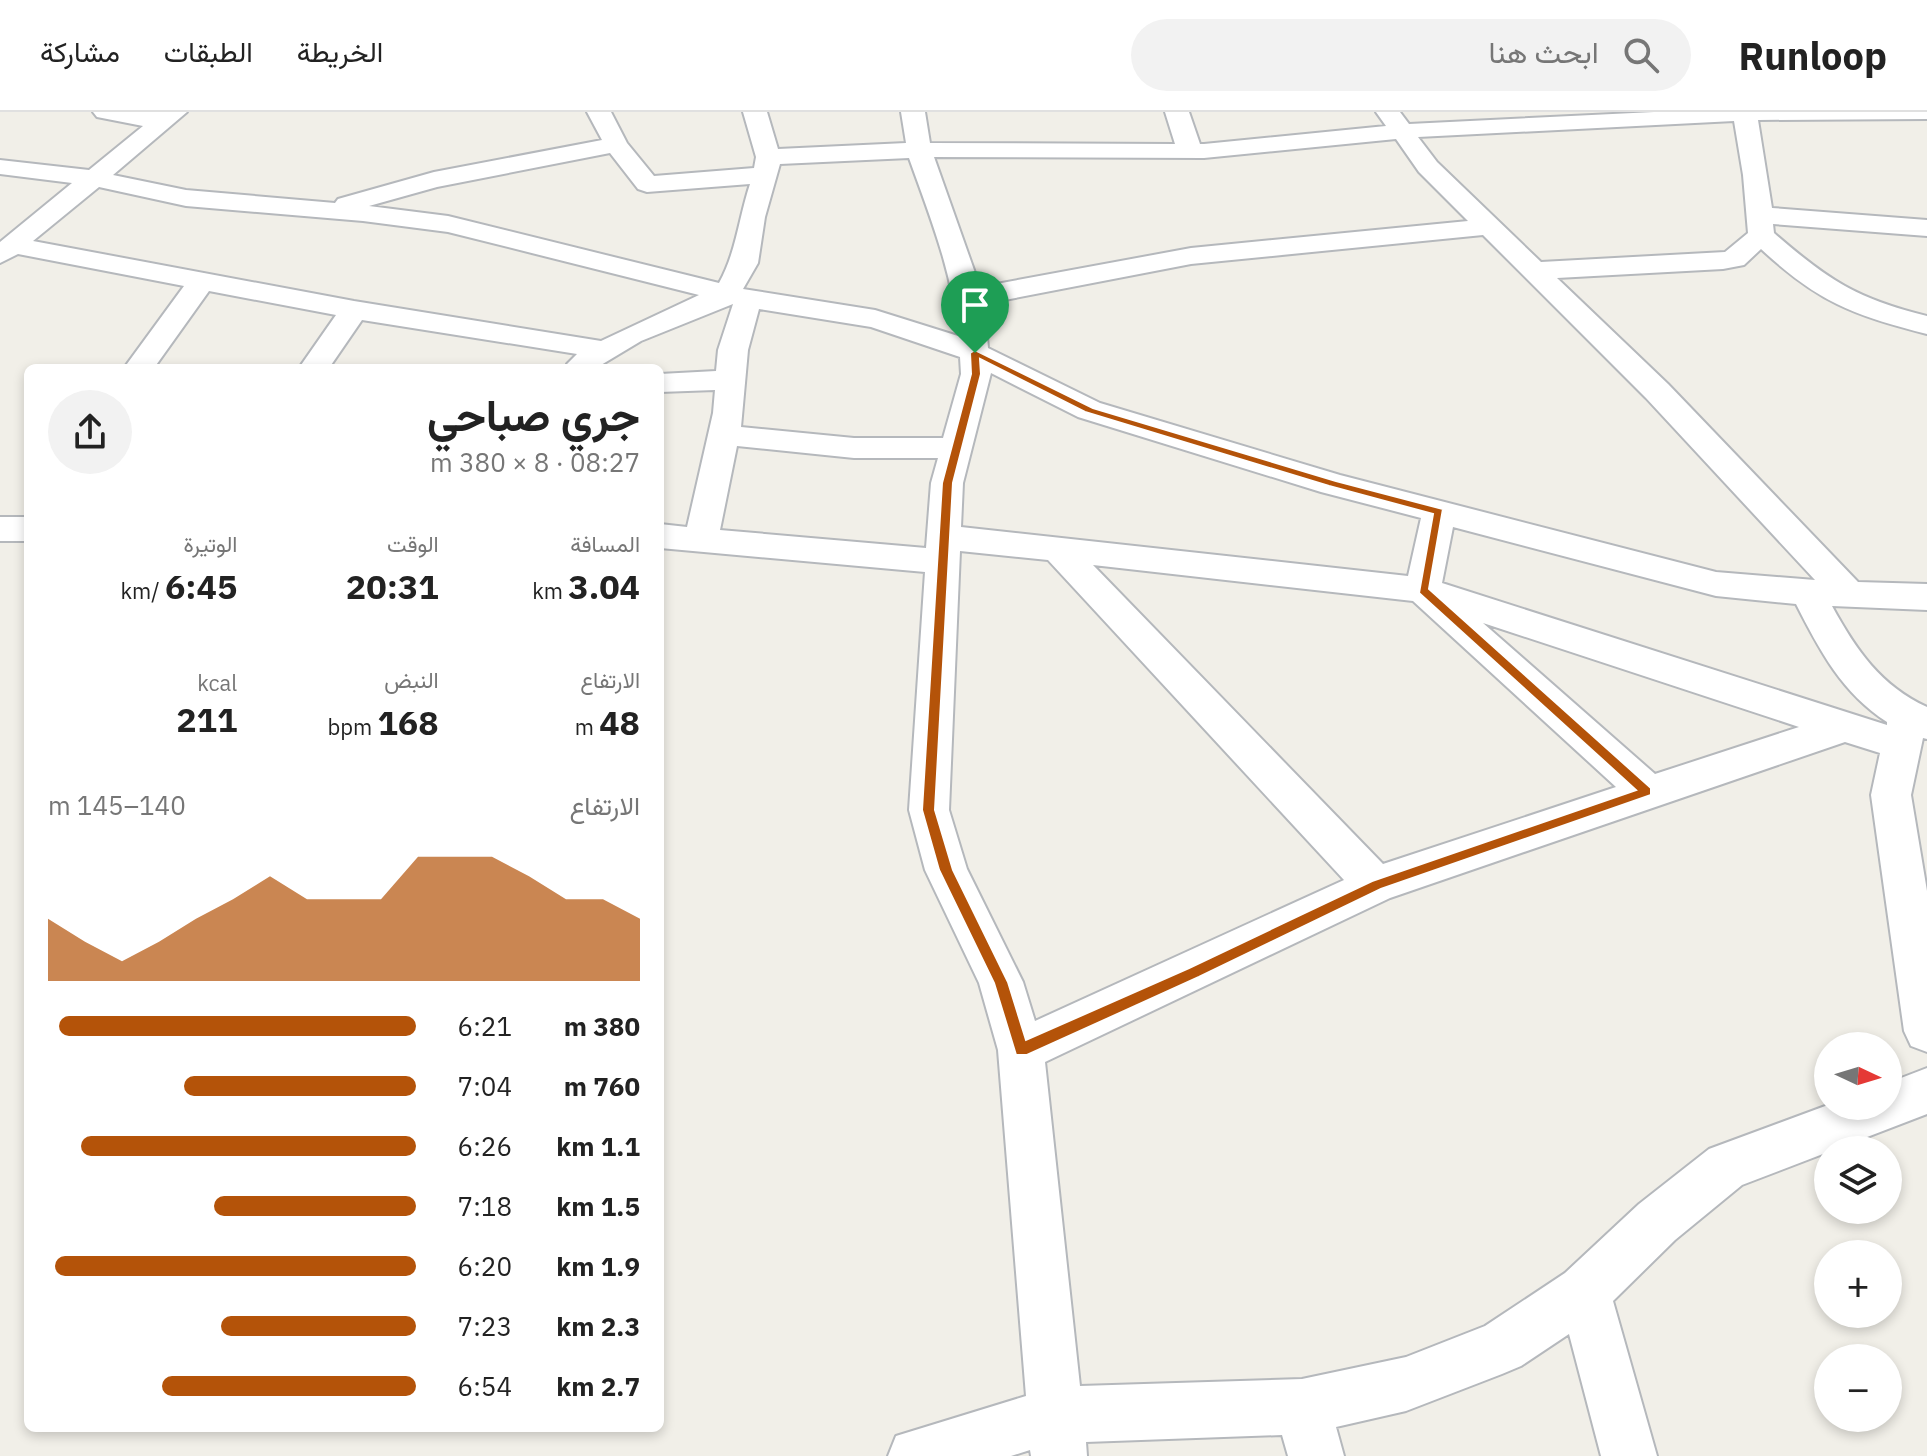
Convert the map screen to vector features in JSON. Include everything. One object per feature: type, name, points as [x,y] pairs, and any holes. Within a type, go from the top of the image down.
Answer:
[{"type":"street","points":[[105,112],[169,117]]},
{"type":"street","points":[[628,112],[600,114],[616,145],[647,184],[766,166],[916,131],[1190,151],[1394,121],[1927,112]]},
{"type":"street","points":[[701,538],[723,435],[738,296],[752,217],[766,166],[755,112]]},
{"type":"street","points":[[1177,112],[1190,151]]},
{"type":"street","points":[[1758,113],[1756,175],[1760,225],[1810,278],[1838,296],[1880,313],[1927,325]]},
{"type":"street","points":[[6,250],[169,117]]},
{"type":"street","points":[[1394,121],[1428,167],[1657,391],[1849,594]]},
{"type":"street","points":[[916,131],[969,298],[976,374],[947,483],[929,810],[946,870],[1001,982],[1021,1050],[1057,1436]]},
{"type":"street","points":[[325,210],[434,180],[616,145]]},
{"type":"street","points":[[0,167],[93,178],[186,198],[448,224],[738,296],[875,319],[975,353],[1089,410],[1333,484],[1716,584],[1927,597]]},
{"type":"street","points":[[1760,225],[1927,228]]},
{"type":"street","points":[[1534,271],[1734,259],[1760,225]]},
{"type":"street","points":[[969,298],[1191,256],[1488,227]]},
{"type":"street","points":[[6,250],[604,350]]},
{"type":"street","points":[[142,364],[200,283]]},
{"type":"street","points":[[582,364],[604,350],[738,296]]},
{"type":"street","points":[[317,364],[354,310]]},
{"type":"street","points":[[664,383],[731,380]]},
{"type":"street","points":[[723,435],[854,448],[955,448]]},
{"type":"street","points":[[1423,590],[1439,512]]},
{"type":"street","points":[[664,536],[942,549],[1057,549],[1423,590],[1846,726],[1912,728]]},
{"type":"street","points":[[1057,549],[1376,885]]},
{"type":"street","points":[[1423,590],[1647,791]]},
{"type":"street","points":[[1807,592],[1851,673],[1912,728]]},
{"type":"street","points":[[1021,1050],[1376,885],[1846,726]]},
{"type":"street","points":[[1912,728],[1891,795],[1927,1031]]},
{"type":"street","points":[[1902,1101],[1927,1091]]},
{"type":"street","points":[[916,1456],[1057,1436],[1309,1432],[1406,1384],[1502,1347],[1584,1292],[1657,1222],[1726,1166],[1850,1120]]},
{"type":"street","points":[[1584,1292],[1629,1456]]},
{"type":"route","points":[[975,353],[1089,410],[1333,484],[1439,512],[1423,590],[1647,791],[1376,885],[1021,1050],[1001,982],[946,870],[929,810],[933,693],[947,483],[967,416],[976,374],[975,353]]}]
